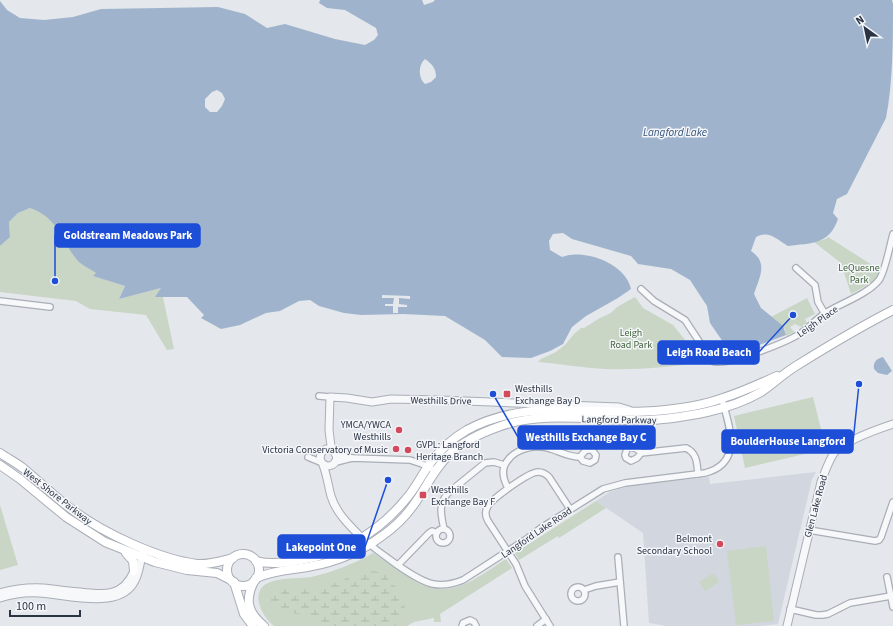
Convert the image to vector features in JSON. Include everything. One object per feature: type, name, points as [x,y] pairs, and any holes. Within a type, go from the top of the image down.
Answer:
[{"type":"main road","name":"Langford Parkway","points":[[256,561],[275,564],[313,558],[339,550],[362,538],[383,524],[408,498],[428,467],[444,447],[454,438],[478,424],[515,413],[550,409],[635,412],[673,410],[722,399],[747,390],[786,372],[852,332],[893,310]]},
{"type":"main road","name":"Langford Parkway","points":[[255,579],[275,572],[325,564],[370,544],[383,536],[416,502],[436,471],[450,453],[481,433],[519,421],[557,418],[633,420],[667,419],[724,408],[742,402],[761,392],[786,372]]},
{"type":"main road","name":"West Shore Parkway","points":[[0,452],[23,468],[63,503],[87,520],[112,534],[145,549],[197,564],[212,564],[233,558]]},
{"type":"main road","name":"West Shore Parkway","points":[[0,465],[20,479],[78,526],[105,542],[141,560],[187,570],[217,573],[232,581]]},
{"type":"main road","points":[[122,550],[133,561],[134,571]]},
{"type":"main road","points":[[253,626],[244,614],[227,571],[233,558],[241,554],[250,555],[256,561],[259,570],[249,595],[248,603],[254,618],[264,626]]},
{"type":"main road","points":[[232,581],[242,585],[251,583],[255,579]]},
{"type":"street","name":"Leigh Place","points":[[641,289],[654,301],[684,320],[710,360],[714,362],[736,359],[786,341],[803,332],[825,314],[864,292],[878,281],[882,275],[893,234]]},
{"type":"street","points":[[796,268],[814,285],[818,302],[825,314]]},
{"type":"street","points":[[0,301],[50,307]]},
{"type":"street","name":"Westhills Drive","points":[[319,396],[372,402],[391,399],[440,400],[615,407],[635,412]]},
{"type":"street","name":"Langford Lake Road","points":[[328,482],[334,458],[329,430],[330,397]]},
{"type":"street","name":"Langford Lake Road","points":[[322,463],[331,497],[338,511],[347,523],[362,538],[398,565],[424,581],[434,584],[448,585],[463,580],[594,494],[617,484],[698,474],[715,469],[724,462],[730,453],[732,439],[722,399]]},
{"type":"street","name":"Glen Lake Road","points":[[787,626],[821,482],[829,461],[835,452],[850,442],[893,424]]},
{"type":"street","name":"Langford Lake Road","points":[[322,452],[329,430]]},
{"type":"street","points":[[508,488],[503,476],[504,465],[510,457],[519,451],[535,447],[545,447],[566,455],[580,457]]},
{"type":"street","points":[[641,453],[686,448],[695,456],[698,474]]},
{"type":"street","points":[[334,458],[328,449],[308,457],[327,466],[334,458],[410,460],[436,471]]},
{"type":"street","points":[[322,452],[319,458],[322,463]]},
{"type":"street","points":[[437,532],[437,541],[442,543],[448,542],[450,534],[444,529],[441,509],[444,499],[448,493],[485,463],[494,462],[504,465]]},
{"type":"street","points":[[550,626],[525,586],[518,568],[508,551],[488,521],[486,513],[489,504],[508,488],[532,473],[538,472],[543,472],[549,477],[570,509]]},
{"type":"street","points":[[809,530],[875,541],[879,540],[882,537],[893,502]]},
{"type":"street","points":[[398,565],[431,531],[437,532],[444,529]]},
{"type":"street","points":[[0,593],[17,589],[31,588],[107,594],[122,588],[128,582],[141,560],[145,549]]},
{"type":"street","points":[[618,557],[624,626]]},
{"type":"street","points":[[0,598],[28,592],[97,599],[111,598],[123,593],[132,586],[140,568],[141,560]]},
{"type":"street","points":[[887,577],[893,607]]},
{"type":"street","points":[[584,590],[596,586],[620,582]]},
{"type":"street","points":[[790,609],[822,615],[828,614],[850,603],[891,596]]},
{"type":"street","points":[[537,626],[546,619]]},
{"type":"street","points":[[462,626],[463,623],[470,620],[474,622],[476,626]]},
{"type":"shaded area","name":"Belmont Secondary School","points":[[816,472],[812,479],[778,624],[760,626],[667,626],[649,623],[643,533],[596,501],[610,492],[628,486],[709,477],[710,484]]},
{"type":"green space","points":[[30,208],[40,211],[52,221],[79,261],[97,273],[94,276],[125,286],[119,299],[161,288],[174,349],[167,350],[146,315],[90,309],[76,301],[0,292],[0,246],[10,237],[9,222],[18,213]]},
{"type":"green space","name":"LeQuesne Park","points":[[828,237],[880,270],[878,279],[851,294],[841,263],[814,242],[826,239]]},
{"type":"green space","name":"Leigh Road Park","points":[[635,297],[643,308],[673,325],[694,351],[698,363],[652,368],[606,369],[538,362],[565,345],[581,328],[584,328],[611,313],[617,307]]},
{"type":"green space","points":[[807,298],[815,314],[805,319],[807,323],[801,327],[795,324],[790,327],[794,332],[786,336],[785,329],[771,317]]},
{"type":"green space","points":[[813,397],[826,449],[745,468],[734,416]]},
{"type":"green space","points":[[596,501],[606,508],[559,538],[558,536],[519,560],[515,553]]},
{"type":"green space","points":[[0,505],[18,565],[0,570]]},
{"type":"green space","points":[[766,546],[774,621],[736,625],[727,551]]},
{"type":"green space","points":[[373,553],[418,583],[431,588],[454,588],[465,584],[506,559],[512,568],[440,614],[441,622],[434,622],[434,618],[414,622],[407,626],[274,626],[265,617],[258,598],[262,587],[268,583],[284,579],[311,577],[327,573],[351,564]]},
{"type":"green space","points":[[366,570],[383,573],[396,587],[403,598],[406,614],[400,622],[393,626],[335,626],[278,609],[270,602],[273,593],[283,589],[301,590],[331,585]]},
{"type":"green space","points":[[714,573],[719,582],[705,591],[699,582]]},
{"type":"water","name":"Langford Lake","points":[[320,0],[422,0],[424,5],[435,0],[892,0],[892,61],[886,118],[847,194],[837,199],[833,213],[838,219],[830,234],[812,243],[788,246],[769,235],[765,234],[756,237],[751,251],[760,261],[761,271],[754,294],[761,308],[783,326],[786,335],[732,355],[710,323],[707,306],[690,280],[671,269],[638,264],[631,256],[572,239],[563,233],[553,234],[549,241],[550,250],[562,257],[582,255],[603,260],[621,272],[628,280],[631,289],[586,316],[572,327],[563,344],[550,351],[531,358],[502,357],[485,340],[445,316],[403,314],[361,315],[344,313],[319,306],[310,300],[299,301],[280,311],[266,313],[240,325],[221,329],[201,318],[204,315],[187,297],[155,297],[161,288],[119,299],[125,286],[93,276],[96,273],[78,261],[53,223],[47,217],[30,208],[18,213],[9,222],[10,237],[0,246],[0,1],[7,10],[20,18],[44,20],[73,17],[101,9],[218,7],[245,14],[267,28],[285,24],[335,39],[365,45],[374,40],[378,35],[376,28],[345,10],[327,8],[319,3]],"holes":[[[425,59],[433,66],[436,77],[431,82],[425,84],[420,75],[420,68]],[[217,90],[222,93],[225,99],[217,112],[210,112],[205,107],[205,99],[212,92]]]},
{"type":"water","points":[[883,357],[892,371],[887,375],[878,373],[874,369],[874,364],[876,361]]},
{"type":"pier","points":[[382,295],[410,296],[410,299],[399,298],[399,304],[407,305],[407,307],[398,307],[398,313],[393,313],[393,306],[385,306],[385,304],[393,304],[394,298],[382,298]]},
{"type":"place","name":"Goldstream Meadows Park","points":[[55,281]]},
{"type":"place","name":"Leigh Road Beach","points":[[793,315]]},
{"type":"place","name":"BoulderHouse Langford","points":[[859,384]]},
{"type":"place","name":"Westhills Exchange Bay C","points":[[493,394]]},
{"type":"place","name":"Westhills Exchange Bay D","points":[[507,394]]},
{"type":"place","name":"YMCA/YWCA Westhills","points":[[399,430]]},
{"type":"place","name":"Victoria Conservatory of Music","points":[[396,449]]},
{"type":"place","name":"GVPL: Langford Heritage Branch","points":[[408,450]]},
{"type":"place","name":"Lakepoint One","points":[[388,480]]},
{"type":"place","name":"Westhills Exchange Bay F","points":[[423,495]]},
{"type":"place","name":"Belmont Secondary School","points":[[720,544]]}]
